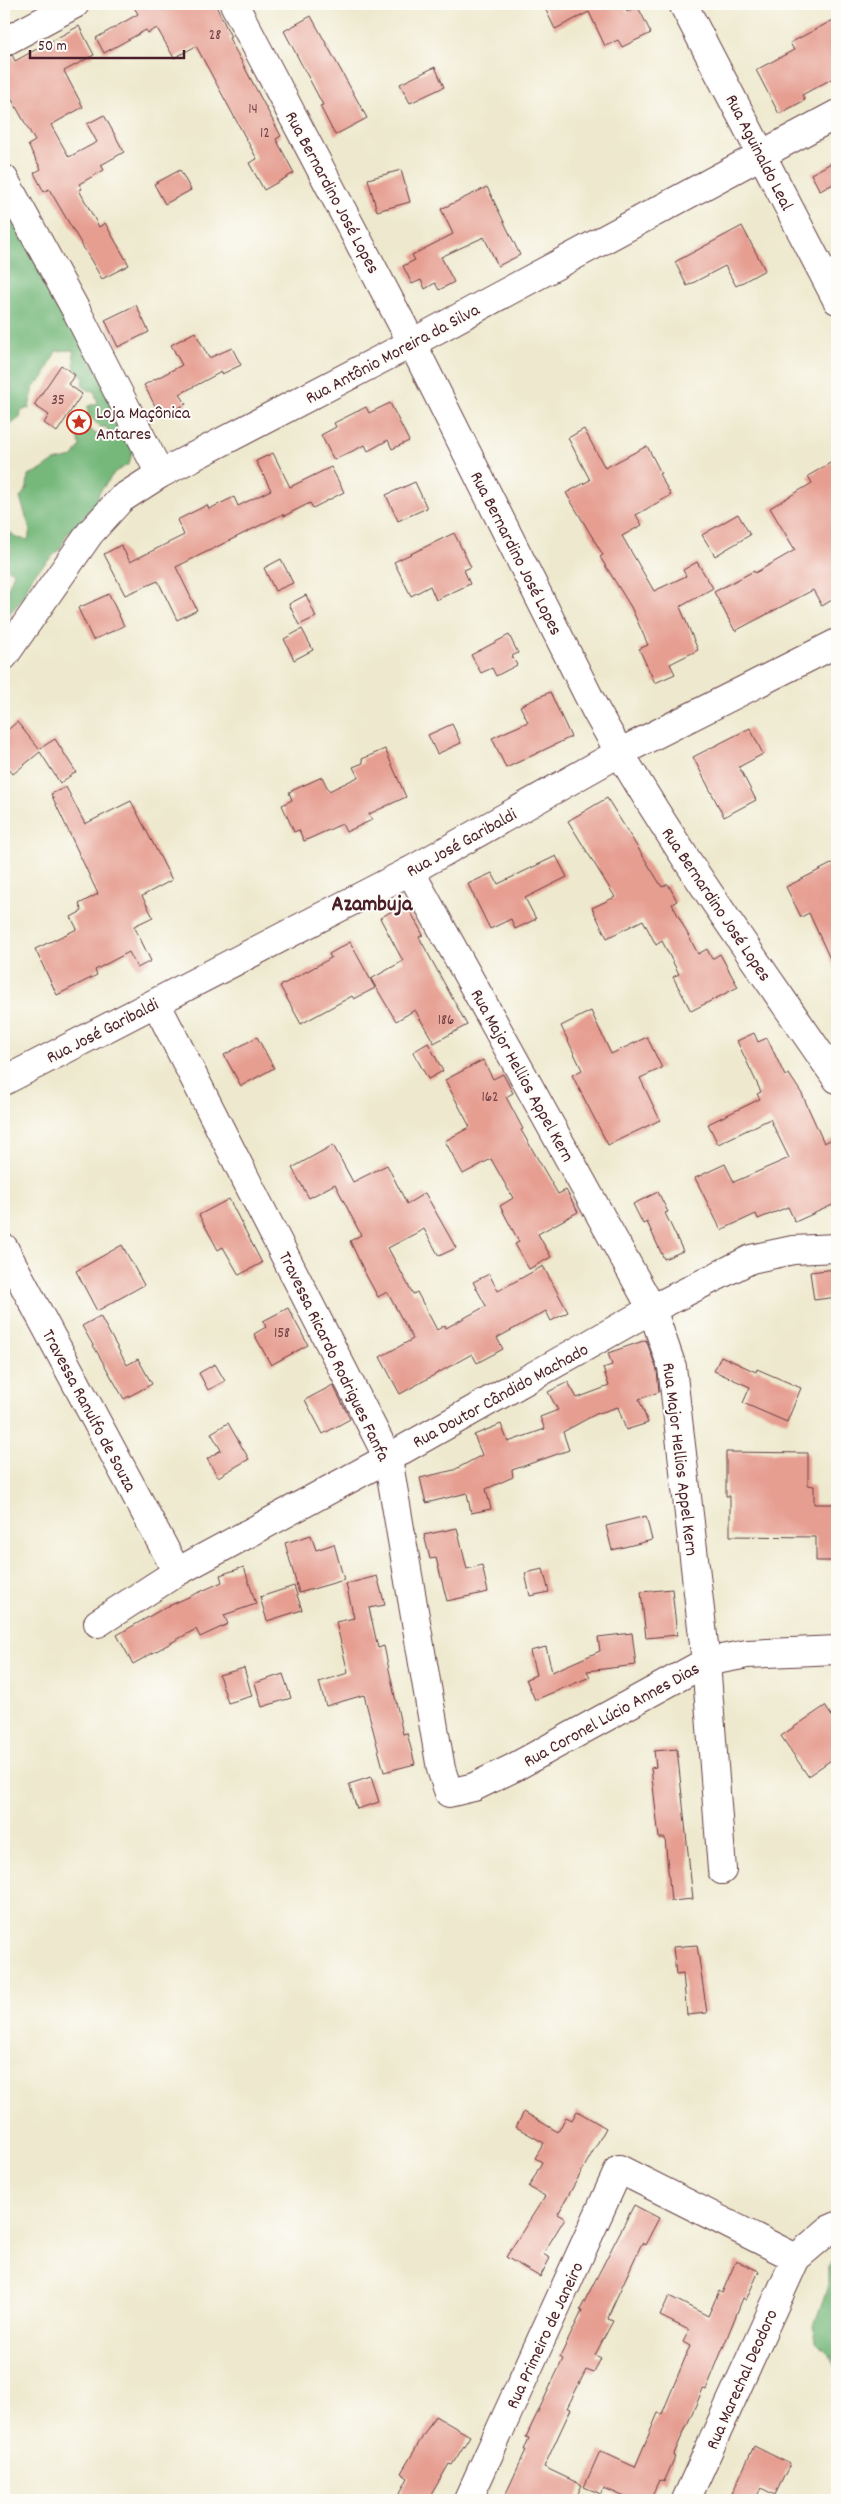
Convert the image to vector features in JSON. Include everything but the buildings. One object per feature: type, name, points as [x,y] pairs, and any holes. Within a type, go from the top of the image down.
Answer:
[{"type":"street","points":[[4,42],[75,4]]},
{"type":"street","name":"Rua Bernardino José Lopes","points":[[234,4],[412,343],[594,709],[681,853],[837,1079]]},
{"type":"street","name":"Rua Aguinaldo Leal","points":[[683,4],[837,300]]},
{"type":"street","name":"Rua Antônio Moreira da Silva","points":[[4,656],[90,533],[121,499],[160,474],[412,343],[837,114]]},
{"type":"street","points":[[4,180],[77,312],[160,474]]},
{"type":"street","name":"Rua José Garibaldi","points":[[4,1081],[410,870],[619,753],[837,643]]},
{"type":"street","name":"Rua Major Hellios Appel Kern","points":[[410,870],[652,1309],[672,1367],[706,1662],[722,1870]]},
{"type":"street","name":"Travessa Ricardo Rodrigues Fanfa","points":[[156,1002],[388,1458],[441,1769],[449,1793]]},
{"type":"street","name":"Travessa Ranulfo de Souza","points":[[4,1248],[177,1572]]},
{"type":"street","name":"Rua Doutor Cândido Machado","points":[[98,1623],[177,1572],[388,1458],[652,1309],[751,1259],[793,1250],[837,1248]]},
{"type":"street","name":"Rua Coronel Lúcio Annes Dias","points":[[449,1793],[474,1787],[513,1768],[706,1662],[748,1654],[837,1650]]},
{"type":"street","name":"Rua Primeiro de Janeiro","points":[[468,2500],[619,2169],[796,2258]]},
{"type":"street","name":"Rua Marechal Deodoro","points":[[686,2500],[796,2258],[830,2229],[837,2226]]},
{"type":"green space","points":[[4,193],[135,442],[129,464],[115,472],[99,493],[95,506],[85,515],[78,528],[67,534],[60,549],[34,574],[19,603],[4,619],[4,598],[14,573],[4,566],[4,527],[17,538],[28,540],[30,529],[20,498],[27,488],[28,475],[41,470],[54,461],[73,457],[80,446],[77,436],[88,428],[96,434],[109,433],[106,427],[100,427],[88,415],[88,406],[98,403],[94,391],[87,390],[82,384],[84,378],[75,368],[73,350],[56,351],[43,378],[33,388],[29,408],[21,411],[20,418],[10,425],[4,419]]},
{"type":"green space","points":[[837,2256],[837,2370],[829,2355],[816,2342],[814,2326],[828,2285],[828,2266]]},
{"type":"place","name":"Loja Maçônica Antares","points":[[79,422]]},
{"type":"district","name":"Azambuja","points":[[372,902]]}]
